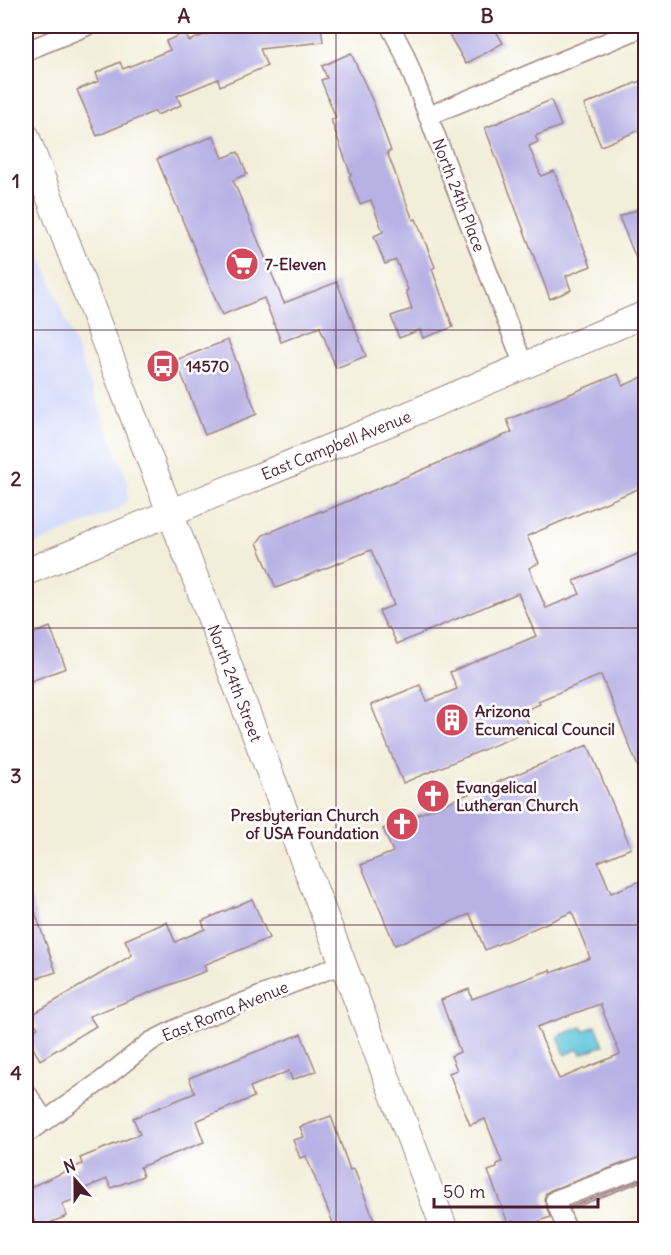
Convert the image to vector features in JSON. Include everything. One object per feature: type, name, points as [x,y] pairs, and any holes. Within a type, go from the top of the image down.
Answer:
[{"type":"main road","name":"North 24th Street","points":[[26,136],[445,1230]]},
{"type":"main road","name":"East Campbell Avenue","points":[[26,572],[645,314]]},
{"type":"street","points":[[26,51],[87,26]]},
{"type":"street","name":"North 24th Place","points":[[390,26],[404,52],[524,366]]},
{"type":"street","points":[[428,116],[645,26]]},
{"type":"street","name":"East Roma Avenue","points":[[26,1134],[101,1082],[150,1042],[182,1026],[343,964]]},
{"type":"street","points":[[26,1092],[45,1121]]},
{"type":"street","points":[[567,1230],[555,1200],[645,1166]]},
{"type":"shaded area","points":[[26,215],[128,483],[128,499],[119,509],[26,548]]},
{"type":"water","points":[[596,1026],[604,1045],[581,1054],[578,1049],[565,1055],[558,1036],[582,1027],[584,1031]]},
{"type":"building","points":[[226,26],[321,26],[323,42],[260,49],[267,66],[220,86],[218,79],[177,96],[181,105],[157,115],[155,111],[97,136],[77,90],[99,81],[96,73],[120,62],[123,69],[170,50],[166,41],[185,33],[189,41]]},
{"type":"building","points":[[444,26],[493,26],[503,43],[466,64]]},
{"type":"building","points":[[351,53],[374,104],[391,151],[387,152],[413,220],[416,219],[435,267],[432,269],[453,327],[423,338],[420,330],[399,338],[391,316],[412,309],[406,291],[408,290],[396,260],[385,264],[374,236],[383,232],[371,200],[360,204],[331,120],[336,118],[321,80],[327,78],[322,66]]},
{"type":"building","points":[[645,79],[645,128],[601,146],[584,105]]},
{"type":"building","points":[[551,100],[561,126],[535,136],[538,142],[529,146],[541,176],[554,171],[591,266],[566,276],[571,290],[550,299],[485,128]]},
{"type":"building","points":[[214,136],[223,158],[238,152],[247,174],[233,180],[284,303],[337,282],[366,356],[336,368],[320,327],[281,342],[264,298],[222,315],[157,159]]},
{"type":"building","points":[[645,206],[645,280],[619,217]]},
{"type":"building","points":[[228,340],[257,414],[205,435],[176,360]]},
{"type":"building","points":[[618,374],[623,386],[645,376],[645,486],[527,536],[539,563],[529,568],[546,608],[580,594],[574,581],[645,551],[645,784],[601,675],[538,701],[540,704],[523,711],[531,730],[403,783],[371,705],[420,685],[427,701],[457,689],[450,672],[536,636],[518,593],[397,644],[379,611],[394,605],[371,550],[276,588],[257,543],[263,535],[512,432],[507,420]]},
{"type":"building","points":[[50,627],[66,668],[26,683],[26,637]]},
{"type":"building","points":[[588,745],[631,848],[598,862],[611,893],[645,879],[645,1155],[551,1190],[546,1193],[544,1199],[550,1217],[517,1230],[513,1221],[508,1223],[488,1171],[497,1168],[497,1164],[502,1162],[485,1119],[470,1125],[449,1073],[457,1070],[451,1056],[460,1052],[441,1000],[469,989],[472,999],[590,958],[572,912],[485,950],[470,914],[395,945],[361,865],[393,852],[383,829]],"holes":[[[600,1004],[620,1054],[559,1079],[537,1027]]]},
{"type":"building","points":[[26,892],[28,892],[56,972],[26,982]]},
{"type":"building","points":[[252,899],[269,938],[204,965],[206,971],[89,1016],[96,1026],[40,1060],[26,1036],[38,1028],[30,1016],[132,955],[125,940],[167,922],[175,942],[205,929],[202,921]]},
{"type":"building","points":[[301,1034],[316,1071],[292,1080],[289,1071],[250,1087],[254,1097],[196,1121],[204,1142],[140,1167],[143,1176],[111,1188],[107,1179],[76,1192],[79,1198],[62,1204],[67,1216],[37,1228],[26,1200],[26,1189],[82,1164],[80,1158],[140,1134],[133,1118],[195,1093],[189,1078]]},
{"type":"building","points":[[331,1116],[350,1170],[354,1169],[378,1230],[336,1230],[306,1156],[300,1158],[293,1140],[304,1137],[300,1127]]},
{"type":"building","points":[[645,1178],[645,1180],[571,1209],[570,1207]]},
{"type":"place","name":"7-Eleven","points":[[242,264]]},
{"type":"place","name":"14570","points":[[163,366]]},
{"type":"place","name":"Arizona Ecumenical Council","points":[[452,720]]},
{"type":"place","name":"Evangelical Lutheran Church","points":[[433,796]]},
{"type":"place","name":"Presbyterian Church of USA Foundation","points":[[402,824]]}]
